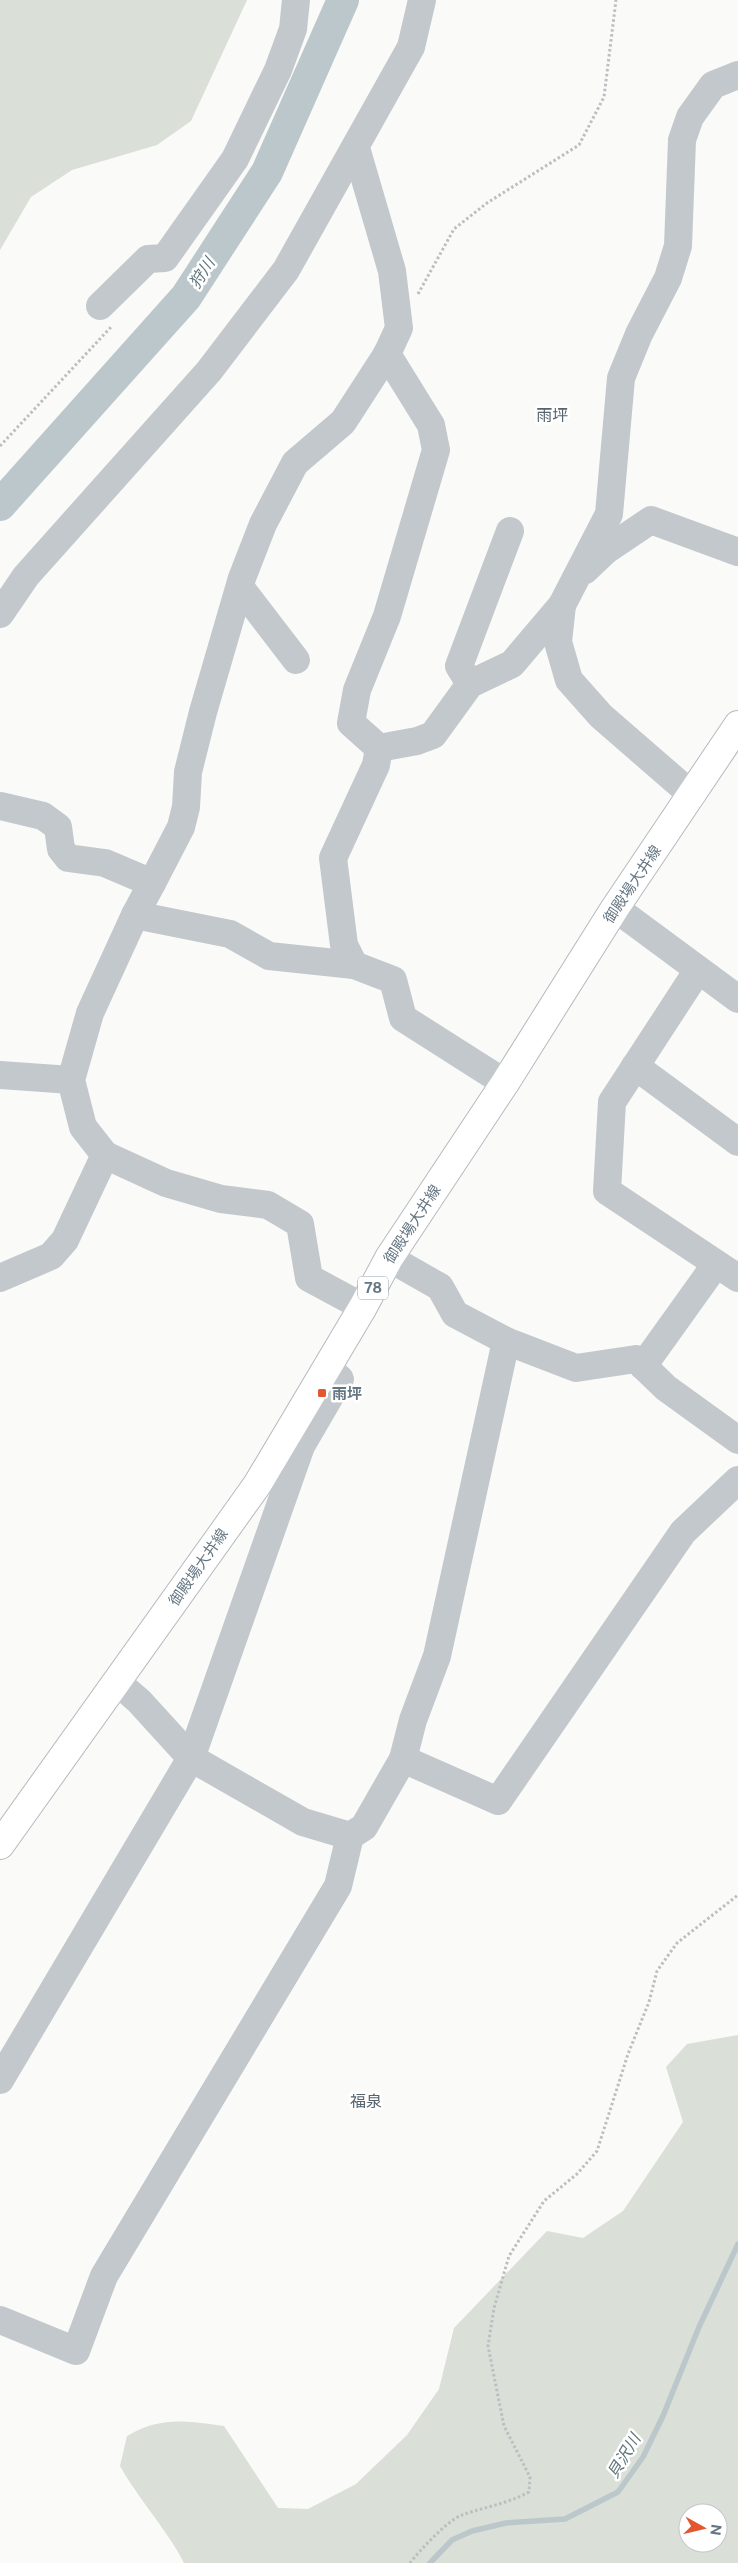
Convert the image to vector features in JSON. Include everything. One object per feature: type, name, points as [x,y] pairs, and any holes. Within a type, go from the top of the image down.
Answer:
[{"type":"main road","name":"御殿場大井線","points":[[0,1845],[257,1485],[363,1307],[389,1258],[505,1083],[615,908],[738,725]]},
{"type":"street","points":[[106,316],[148,259],[165,258],[235,159],[278,70],[294,29],[296,0]]},
{"type":"street","points":[[0,614],[26,576],[209,371],[286,270],[356,148],[411,46],[422,0]]},
{"type":"street","points":[[379,748],[417,741],[433,735],[470,684],[512,664],[562,605],[608,514],[621,378],[639,334],[668,278],[678,246],[682,140],[690,117],[713,85],[738,75]]},
{"type":"street","points":[[356,148],[392,270],[399,328],[387,354],[343,422],[295,463],[263,524],[240,587],[188,772],[186,807],[181,827],[134,915],[90,1013],[71,1080],[84,1127],[105,1155],[166,1183],[221,1199],[268,1205],[300,1224],[309,1278],[363,1307]]},
{"type":"street","points":[[379,748],[351,723],[356,698],[387,616],[436,450],[431,425],[387,354]]},
{"type":"street","points":[[574,580],[605,551],[651,520],[738,552]]},
{"type":"street","points":[[470,684],[459,666],[510,531]]},
{"type":"street","points":[[240,587],[296,660]]},
{"type":"street","points":[[562,605],[558,642],[570,680],[601,716],[692,796]]},
{"type":"street","points":[[354,965],[344,944],[333,858],[376,765],[379,748]]},
{"type":"street","points":[[0,806],[43,816],[58,827],[61,849],[68,858],[105,863],[152,883]]},
{"type":"street","points":[[615,908],[738,999]]},
{"type":"street","points":[[134,915],[230,934],[269,956],[354,965],[392,980],[403,1018],[505,1083]]},
{"type":"street","points":[[644,1366],[727,1271],[607,1191],[612,1102],[698,970]]},
{"type":"street","points":[[635,1066],[738,1142]]},
{"type":"street","points":[[0,1075],[71,1080]]},
{"type":"street","points":[[0,1278],[51,1256],[65,1240],[105,1155]]},
{"type":"street","points":[[389,1258],[440,1287],[455,1314],[506,1341],[576,1368],[636,1359],[666,1388],[738,1440]]},
{"type":"street","points":[[0,2320],[76,2351],[104,2276],[338,1886],[350,1836],[364,1827],[403,1759],[414,1720],[437,1656],[506,1341]]},
{"type":"street","points":[[0,2080],[191,1758],[302,1446],[340,1379],[327,1367]]},
{"type":"street","points":[[403,1759],[498,1800],[683,1532],[738,1480]]},
{"type":"street","points":[[117,1682],[139,1701],[191,1758],[303,1822],[350,1836]]},
{"type":"path","points":[[418,295],[454,229],[487,203],[579,145],[604,97],[616,0]]},
{"type":"path","points":[[0,446],[106,316]]},
{"type":"path","points":[[410,2563],[419,2550],[459,2516],[514,2500],[529,2492],[530,2477],[504,2426],[488,2346],[494,2308],[509,2256],[544,2201],[577,2174],[597,2151],[628,2054],[649,2002],[657,1970],[676,1943],[738,1895]]},
{"type":"shaded area","points":[[0,0],[247,0],[191,121],[157,145],[72,170],[31,197],[0,250]]},
{"type":"shaded area","points":[[738,2035],[738,2563],[184,2563],[120,2466],[127,2436],[151,2425],[163,2423],[186,2422],[224,2426],[278,2508],[308,2509],[356,2484],[407,2435],[439,2389],[454,2328],[547,2231],[583,2238],[623,2211],[683,2122],[666,2067],[687,2044]]},
{"type":"waterway","name":"狩川","points":[[0,505],[186,297],[267,172],[343,0]]},
{"type":"waterway","name":"貝沢川","points":[[430,2563],[452,2540],[472,2531],[506,2523],[565,2519],[618,2492],[643,2457],[663,2416],[699,2327],[738,2244]]},
{"type":"place","name":"雨坪","points":[[322,1393]]},
{"type":"district","name":"雨坪","points":[[552,415]]},
{"type":"district","name":"福泉","points":[[366,2101]]}]
